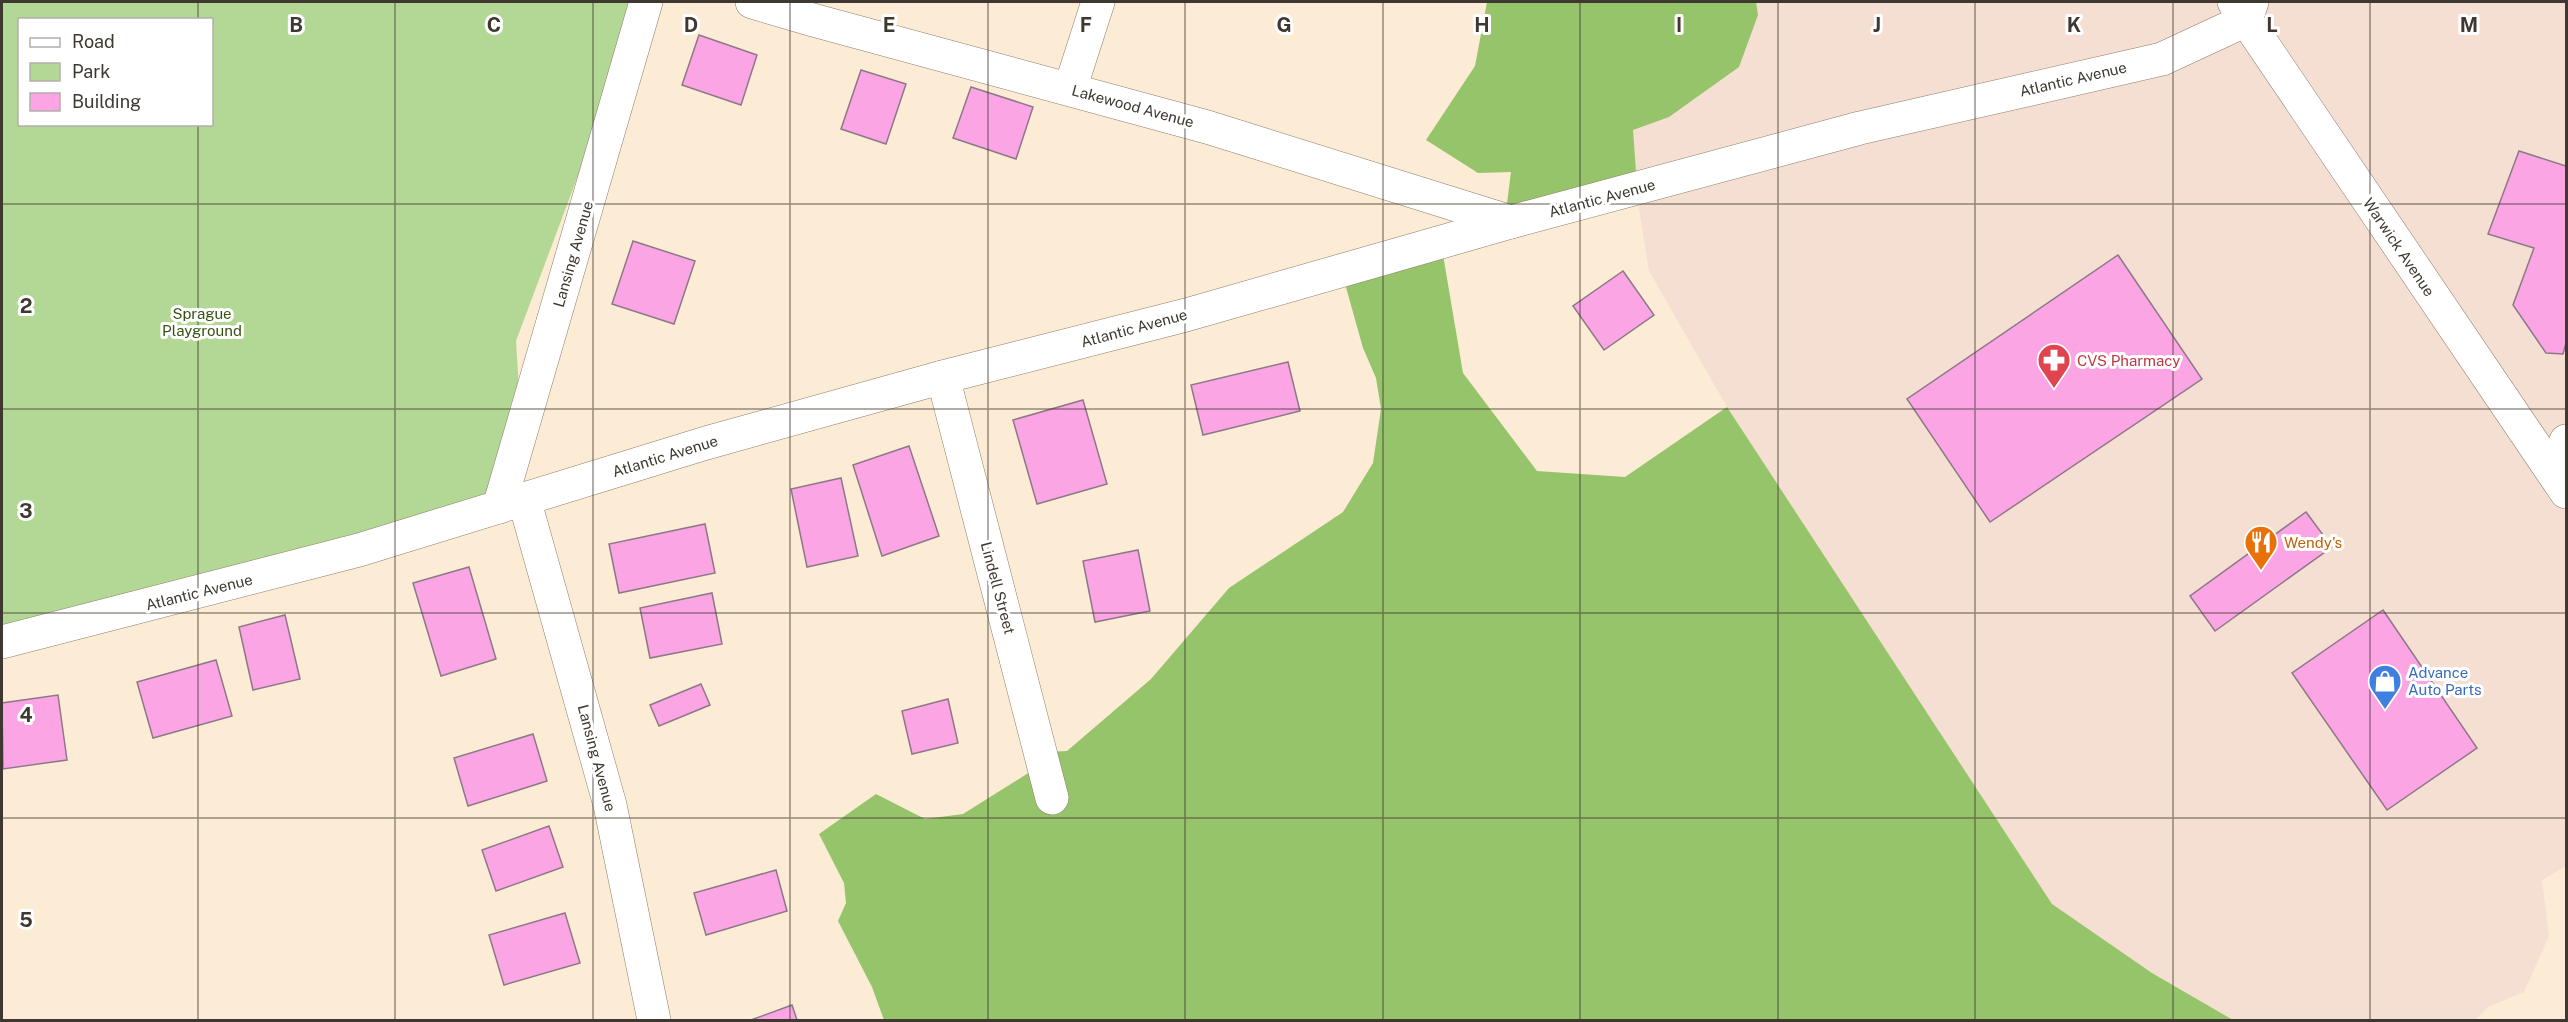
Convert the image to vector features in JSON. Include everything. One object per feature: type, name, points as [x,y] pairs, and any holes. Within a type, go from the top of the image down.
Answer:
[{"type":"street","name":"Lansing Avenue","points":[[646,2],[512,503],[610,805],[654,1020]]},
{"type":"street","name":"Lakewood Avenue","points":[[752,2],[1207,127],[1511,222]]},
{"type":"street","points":[[1070,89],[1098,2]]},
{"type":"street","name":"Atlantic Avenue","points":[[2,642],[359,550],[706,443],[943,377],[1186,315],[1511,222],[1860,128],[2162,59],[2244,8]]},
{"type":"street","name":"Warwick Avenue","points":[[2244,8],[2561,483]]},
{"type":"street","name":"Lindell Street","points":[[943,377],[1052,798]]},
{"type":"street","points":[[2561,483],[2566,441]]},
{"type":"shaded area","points":[[1653,2],[2566,2],[2566,866],[2542,880],[2549,936],[2524,992],[2488,1007],[2475,1020],[2233,1020],[2152,973],[2052,904],[1727,407],[1649,271],[1635,184],[1630,101]]},
{"type":"green space","name":"Sprague Playground","points":[[2,2],[643,2],[516,341],[525,488],[2,639]]},
{"type":"green space","points":[[1487,2],[1756,2],[1758,15],[1739,67],[1669,117],[1633,130],[1636,171],[1505,219],[1511,172],[1478,173],[1426,140],[1475,66]]},
{"type":"green space","points":[[1440,237],[1463,373],[1537,471],[1625,477],[1727,407],[2052,904],[2152,973],[2233,1020],[884,1020],[872,987],[838,921],[846,903],[844,883],[819,834],[876,794],[925,819],[963,814],[1046,762],[1049,752],[1067,751],[1151,679],[1229,588],[1343,512],[1373,463],[1381,409],[1376,378],[1363,348],[1342,273]]},
{"type":"building","points":[[699,35],[757,55],[741,105],[682,85]]},
{"type":"building","points":[[861,70],[906,84],[886,144],[841,129]]},
{"type":"building","points":[[971,87],[1033,107],[1016,159],[953,138]]},
{"type":"building","points":[[2519,151],[2566,166],[2566,343],[2563,354],[2546,353],[2513,305],[2534,248],[2488,234]]},
{"type":"building","points":[[633,241],[695,261],[674,324],[612,304]]},
{"type":"building","name":"CVS Pharmacy","points":[[2118,255],[2202,379],[1990,522],[1907,399]]},
{"type":"building","points":[[1623,271],[1654,315],[1604,350],[1573,306]]},
{"type":"building","points":[[1288,362],[1300,411],[1203,435],[1191,385]]},
{"type":"building","points":[[1083,400],[1107,484],[1037,504],[1013,420]]},
{"type":"building","points":[[909,446],[939,536],[882,556],[853,465]]},
{"type":"building","points":[[841,478],[858,556],[807,567],[791,489]]},
{"type":"building","name":"Wendy's","points":[[2306,512],[2332,547],[2215,631],[2190,596]]},
{"type":"building","points":[[705,524],[715,573],[619,593],[609,544]]},
{"type":"building","points":[[1138,550],[1150,611],[1095,622],[1083,561]]},
{"type":"building","points":[[469,567],[496,659],[441,676],[413,583]]},
{"type":"building","points":[[712,593],[722,644],[650,658],[640,608]]},
{"type":"building","name":"Advance Auto Parts","points":[[2383,610],[2477,748],[2387,810],[2292,673]]},
{"type":"building","points":[[285,615],[300,679],[253,690],[239,627]]},
{"type":"building","points":[[216,660],[232,716],[153,738],[137,682]]},
{"type":"building","points":[[701,684],[710,705],[659,726],[650,705]]},
{"type":"building","points":[[58,695],[67,760],[3,769],[2,703]]},
{"type":"building","points":[[948,699],[958,743],[912,754],[902,711]]},
{"type":"building","points":[[533,734],[547,781],[468,806],[454,758]]},
{"type":"building","points":[[549,826],[563,867],[496,891],[482,850]]},
{"type":"building","points":[[776,870],[787,911],[706,935],[694,893]]},
{"type":"building","points":[[565,913],[580,963],[504,985],[489,935]]},
{"type":"building","points":[[792,1005],[797,1020],[751,1020]]},
{"type":"place","name":"CVS Pharmacy","points":[[2054,389]]},
{"type":"place","name":"Wendy's","points":[[2261,571]]},
{"type":"place","name":"Advance Auto Parts","points":[[2385,710]]}]
